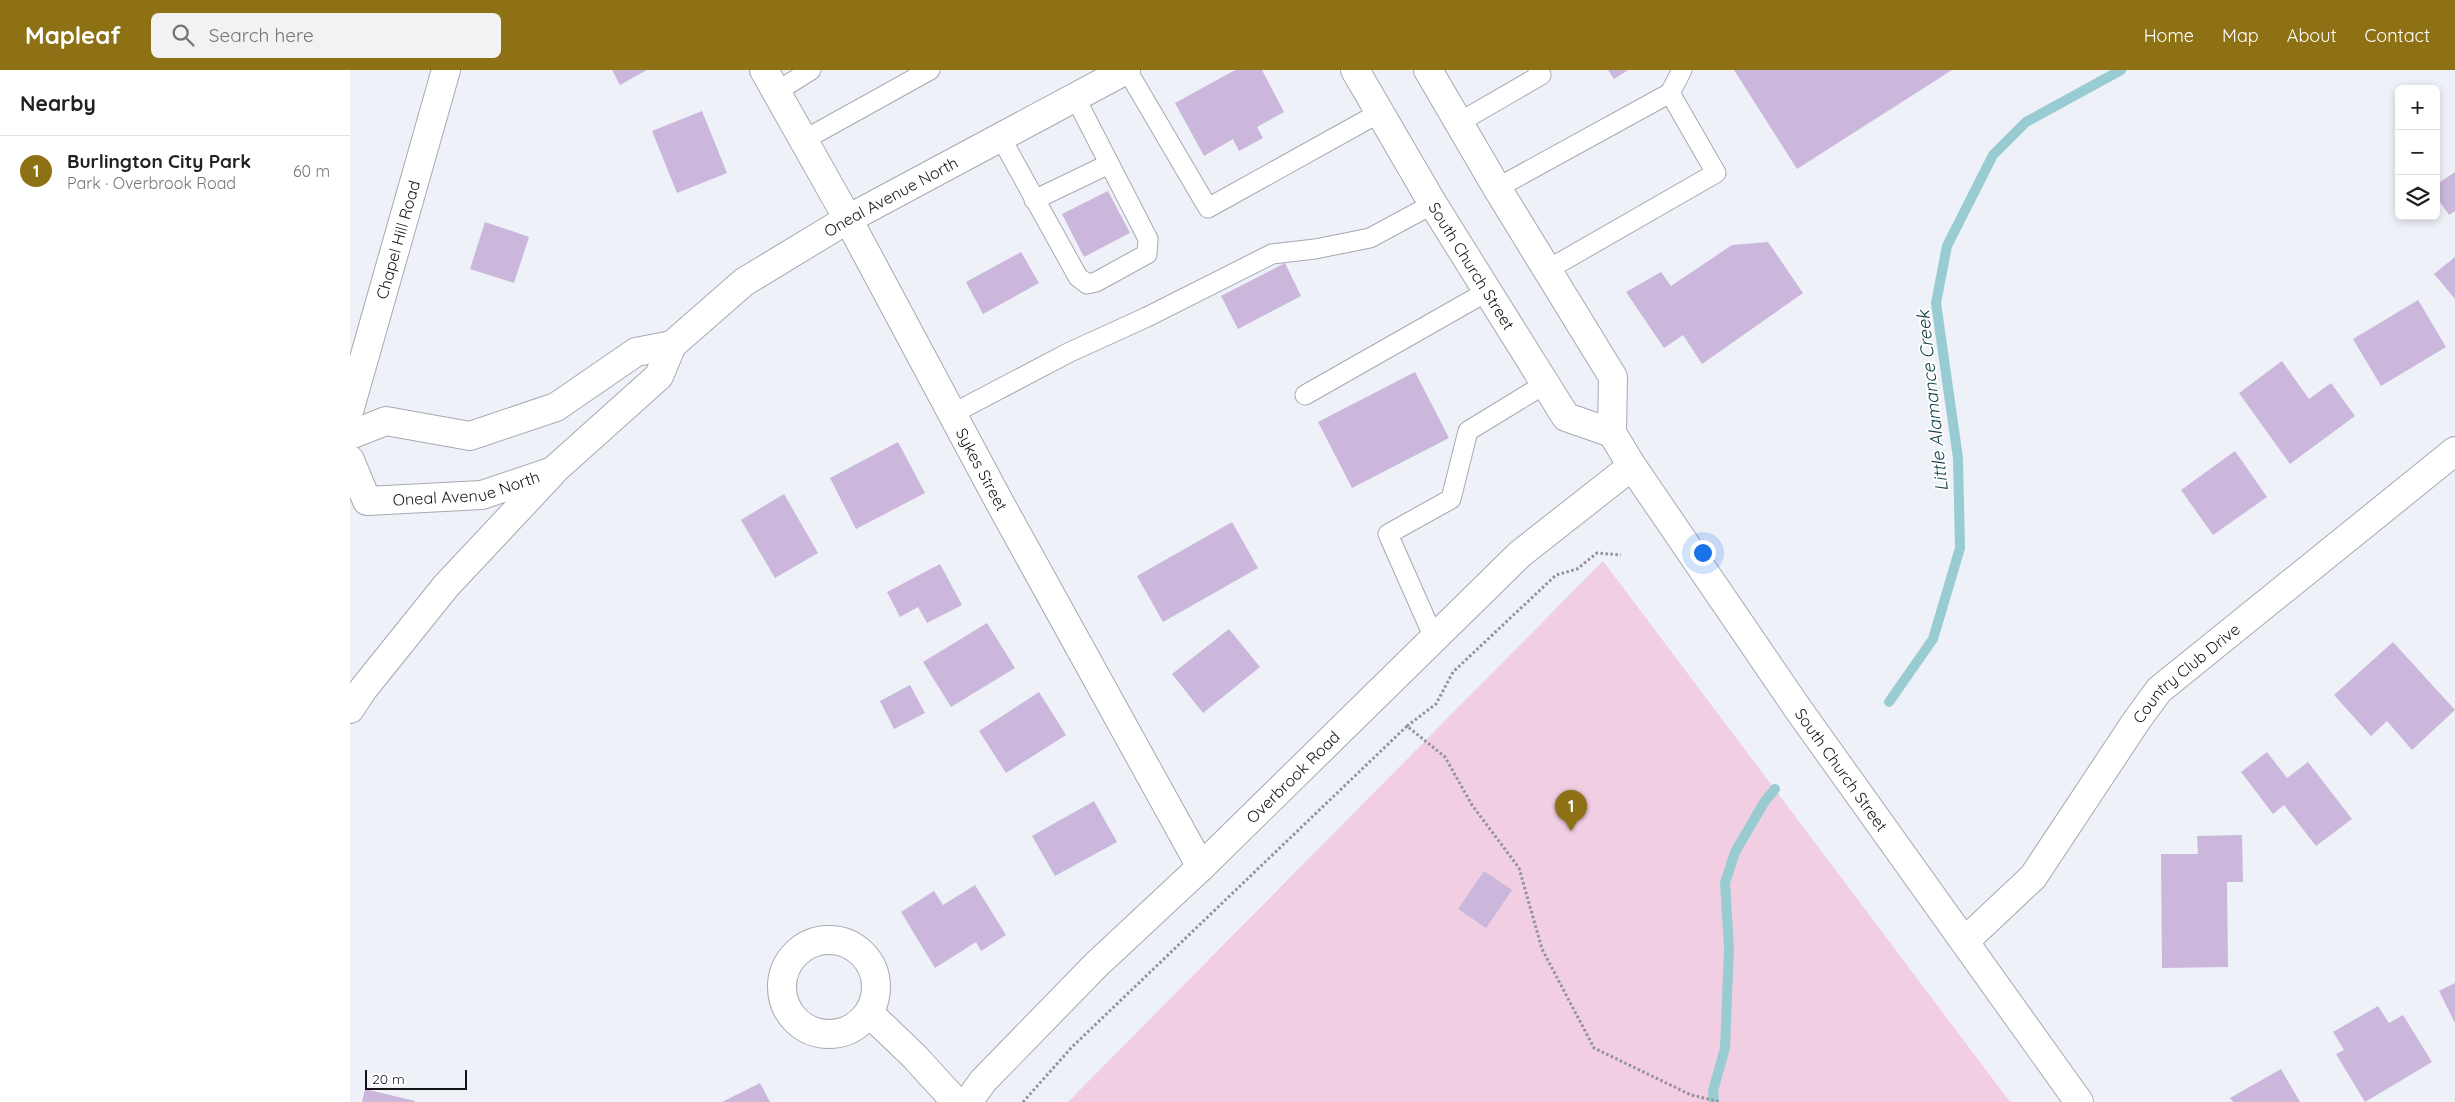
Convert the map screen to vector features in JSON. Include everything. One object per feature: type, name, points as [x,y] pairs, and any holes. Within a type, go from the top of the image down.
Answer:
[{"type":"main road","name":"Chapel Hill Road","points":[[350,408],[446,70]]},
{"type":"main road","name":"South Church Street","points":[[1355,70],[1433,204],[1566,417],[1612,433],[1632,466],[1798,709],[2079,1102]]},
{"type":"main road","points":[[1428,70],[1496,188],[1613,377],[1612,433]]},
{"type":"main road","name":"Oneal Avenue North","points":[[350,460],[368,501],[482,495],[553,471],[659,376],[672,345],[744,282],[848,219],[1001,138],[1121,71]]},
{"type":"main road","name":"Sykes Street","points":[[770,81],[802,141],[848,219],[952,414],[1201,867]]},
{"type":"main road","points":[[350,435],[386,421],[470,436],[556,407],[636,352],[672,345]]},
{"type":"main road","name":"Country Club Drive","points":[[1965,941],[2033,877],[2159,690],[2455,451]]},
{"type":"main road","name":"Overbrook Road","points":[[968,1102],[983,1081],[1096,965],[1201,867],[1520,554],[1632,466]]},
{"type":"main road","points":[[350,709],[364,688],[446,586],[553,471]]},
{"type":"main road","points":[[869,1013],[914,1056],[956,1102]]},
{"type":"lane","points":[[770,81],[811,70]]},
{"type":"lane","points":[[802,141],[930,70]]},
{"type":"lane","points":[[1458,123],[1541,74],[1538,70]]},
{"type":"lane","points":[[1496,188],[1670,93],[1682,70]]},
{"type":"lane","points":[[1121,71],[1208,208],[1379,113]]},
{"type":"lane","points":[[1547,270],[1716,173],[1670,93]]},
{"type":"lane","points":[[1001,138],[1078,277],[1087,284],[1096,282],[1147,254],[1148,239],[1075,97]]},
{"type":"lane","points":[[1034,200],[1109,164]]},
{"type":"lane","points":[[952,414],[1070,352],[1147,317],[1272,254],[1315,249],[1370,238],[1433,204]]},
{"type":"lane","points":[[1305,395],[1488,291]]},
{"type":"lane","points":[[1434,638],[1388,534],[1451,499],[1468,431],[1546,384]]},
{"type":"path","points":[[1023,1102],[1072,1047],[1407,726],[1436,704],[1453,672],[1556,575],[1577,569],[1597,553],[1621,556]]},
{"type":"path","points":[[1407,726],[1446,756],[1472,805],[1519,868],[1542,948],[1594,1048],[1692,1095],[1721,1102]]},
{"type":"shaded area","points":[[1603,561],[2010,1102],[1068,1102]]},
{"type":"building","points":[[612,70],[647,70],[620,85]]},
{"type":"building","points":[[1235,70],[1262,70],[1284,112],[1257,127],[1263,138],[1239,151],[1233,139],[1204,156],[1175,103]]},
{"type":"building","points":[[1608,70],[1628,70],[1614,79]]},
{"type":"building","points":[[1734,70],[1952,70],[1797,169]]},
{"type":"building","points":[[702,111],[727,173],[677,193],[652,131]]},
{"type":"building","points":[[2455,172],[2455,211],[2449,215],[2440,202],[2440,182]]},
{"type":"building","points":[[1108,191],[1130,233],[1084,257],[1062,214]]},
{"type":"building","points":[[485,222],[529,237],[514,283],[470,269]]},
{"type":"building","points":[[1768,242],[1803,293],[1702,364],[1683,335],[1664,348],[1626,292],[1661,272],[1671,286],[1732,245]]},
{"type":"building","points":[[1021,252],[1039,283],[983,314],[966,282]]},
{"type":"building","points":[[2455,257],[2455,299],[2434,274]]},
{"type":"building","points":[[1285,263],[1301,296],[1238,329],[1221,296]]},
{"type":"building","points":[[2418,300],[2446,347],[2381,386],[2353,339]]},
{"type":"building","points":[[2282,361],[2309,399],[2331,383],[2355,416],[2290,464],[2239,393]]},
{"type":"building","points":[[1415,372],[1449,438],[1352,488],[1318,422]]},
{"type":"building","points":[[898,442],[925,493],[856,529],[830,478]]},
{"type":"building","points":[[2235,451],[2267,497],[2213,535],[2181,490]]},
{"type":"building","points":[[784,494],[818,553],[775,578],[741,520]]},
{"type":"building","points":[[1232,522],[1258,568],[1163,622],[1137,576]]},
{"type":"building","points":[[940,564],[962,605],[927,623],[918,607],[900,617],[887,592]]},
{"type":"building","points":[[987,623],[1015,668],[951,707],[923,662]]},
{"type":"building","points":[[1229,629],[1260,667],[1203,713],[1172,674]]},
{"type":"building","points":[[2393,642],[2455,710],[2412,750],[2387,721],[2371,736],[2334,695]]},
{"type":"building","points":[[910,685],[925,713],[894,729],[880,701]]},
{"type":"building","points":[[1039,692],[1066,735],[1006,773],[979,731]]},
{"type":"building","points":[[2267,752],[2287,778],[2308,762],[2352,819],[2316,846],[2284,805],[2273,814],[2241,772]]},
{"type":"building","points":[[1094,801],[1117,842],[1055,876],[1032,836]]},
{"type":"building","points":[[2242,835],[2243,882],[2227,882],[2228,967],[2162,968],[2161,854],[2198,854],[2197,836]]},
{"type":"building","points":[[1484,871],[1512,890],[1486,928],[1458,909]]},
{"type":"building","points":[[975,885],[1006,935],[981,951],[976,942],[935,968],[901,912],[934,891],[943,905]]},
{"type":"building","points":[[2455,983],[2455,1023],[2439,991]]},
{"type":"building","points":[[2378,1006],[2389,1023],[2403,1015],[2432,1062],[2365,1102],[2336,1054],[2344,1050],[2333,1032]]},
{"type":"building","points":[[2281,1069],[2300,1102],[2233,1102],[2230,1098]]},
{"type":"building","points":[[760,1083],[770,1102],[722,1102]]},
{"type":"building","points":[[365,1089],[415,1101],[415,1102],[362,1102]]},
{"type":"waterway","name":"Little Alamance Creek","points":[[1889,702],[1933,639],[1960,548],[1958,458],[1936,303],[1947,246],[1993,155],[2026,122],[2121,70]]},
{"type":"waterway","name":"Little Alamance Creek","points":[[1714,1102],[1713,1091],[1725,1048],[1729,948],[1725,883],[1735,852],[1765,801],[1775,789]]},
{"type":"place","name":"Burlington City Park","points":[[1571,831]]}]
